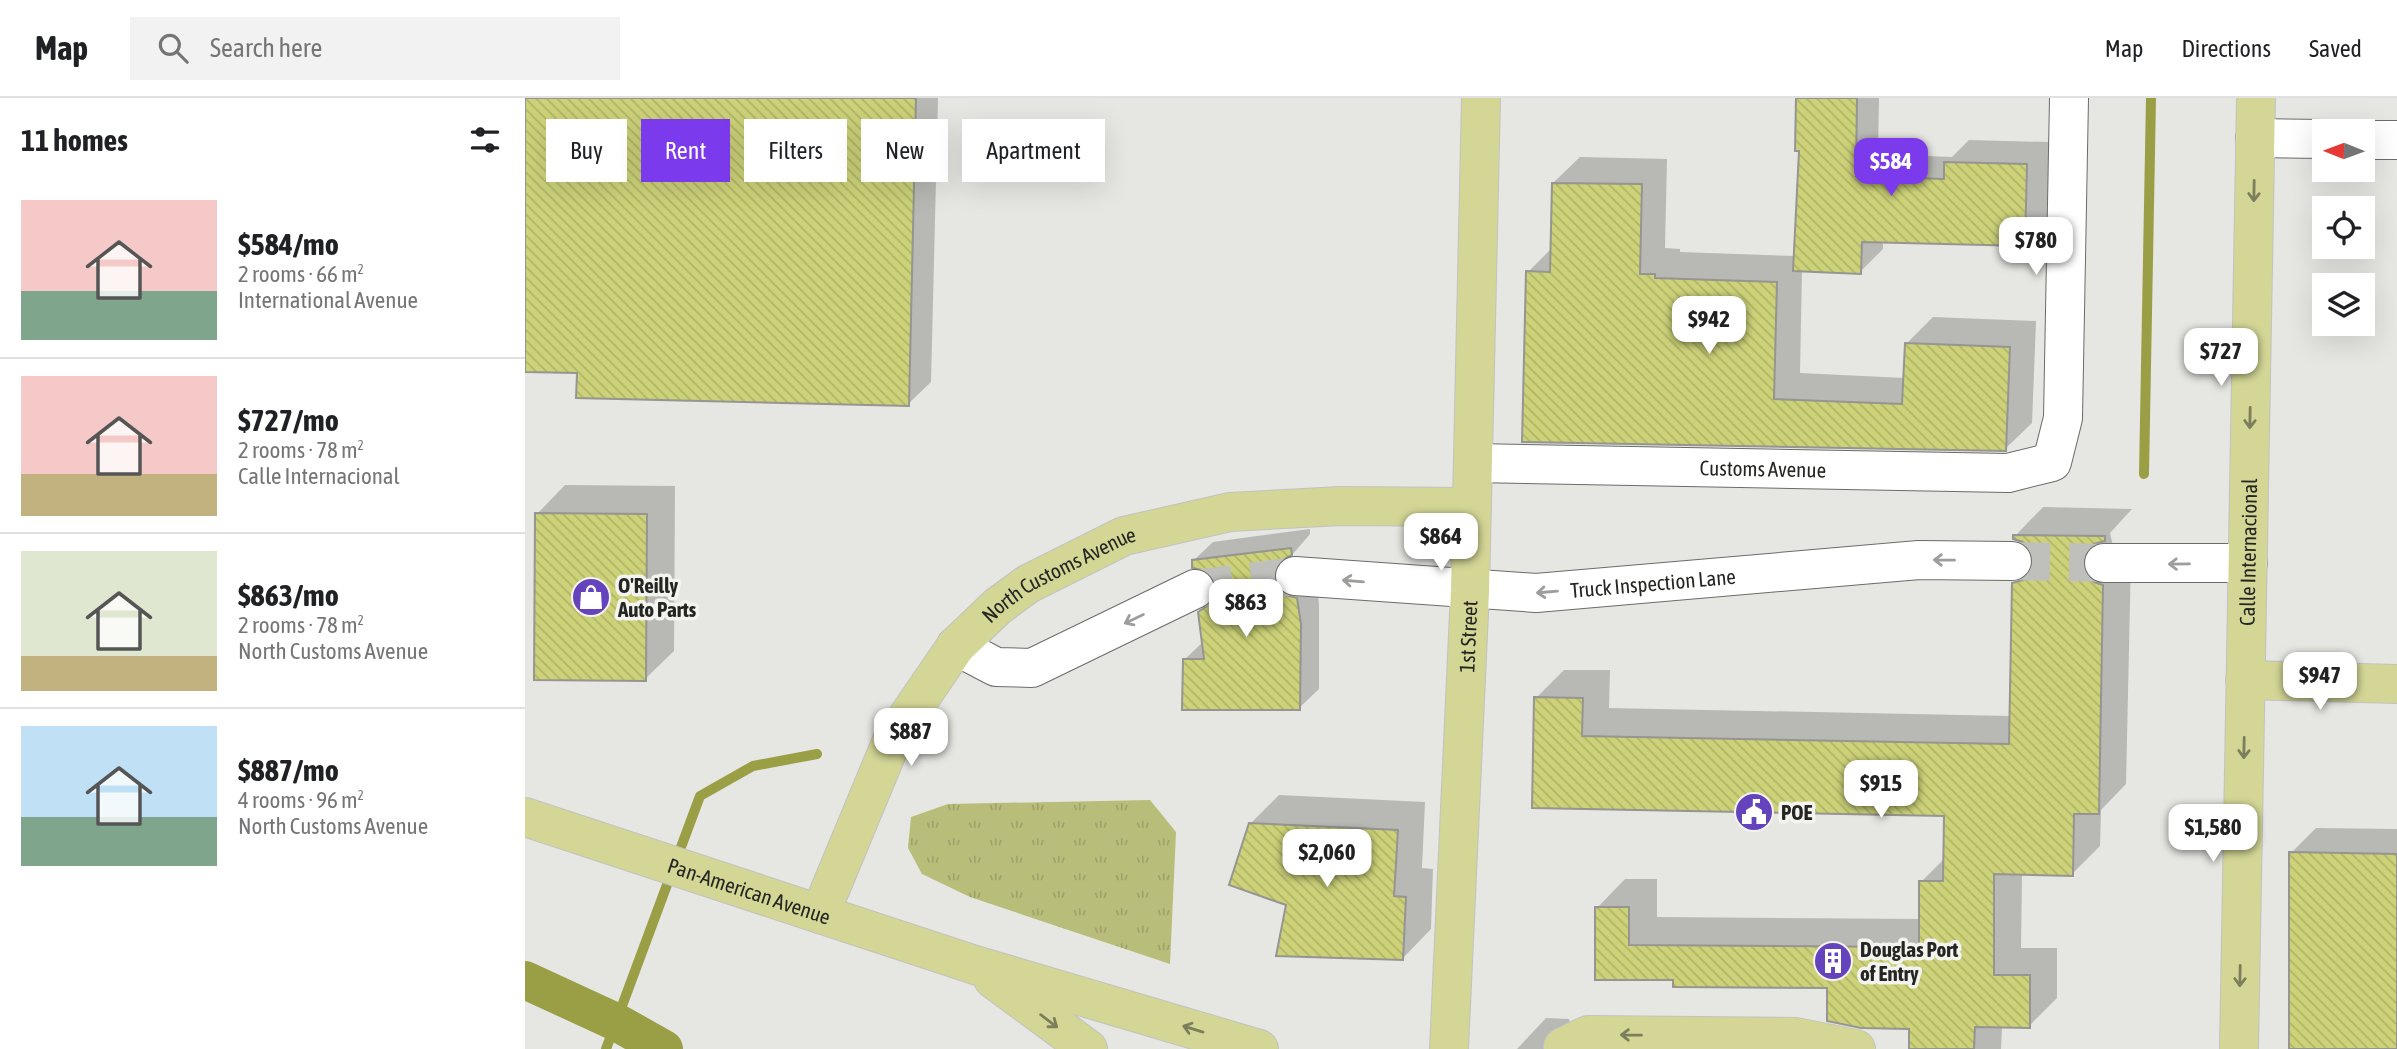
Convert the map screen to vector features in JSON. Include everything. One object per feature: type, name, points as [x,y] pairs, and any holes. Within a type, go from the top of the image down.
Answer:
[{"type":"main road","name":"1st Street","points":[[1449,1049],[1470,591],[1481,98]]},
{"type":"main road","name":"Calle Internacional","points":[[2239,1049],[2256,98]]},
{"type":"main road","name":"North Customs Avenue","points":[[820,914],[885,755],[956,646],[999,606],[1028,584],[1124,536],[1230,512],[1341,506],[1472,507]]},
{"type":"main road","points":[[2245,680],[2397,684]]},
{"type":"main road","name":"Pan-American Avenue","points":[[525,817],[975,965],[1259,1049]]},
{"type":"main road","name":"Pan-American Avenue","points":[[975,965],[1088,1049]]},
{"type":"main road","points":[[1563,1047],[1588,1035],[1692,1043],[1795,1037],[1856,1049]]},
{"type":"street","name":"Customs Avenue","points":[[1474,463],[2008,473],[2052,462],[2063,418],[2069,98]]},
{"type":"street","points":[[2255,138],[2312,139]]},
{"type":"street","points":[[2375,140],[2397,140]]},
{"type":"street","name":"Truck Inspection Lane","points":[[1295,576],[1470,591],[1536,593],[1919,560],[2012,561]]},
{"type":"street","points":[[2104,563],[2248,563]]},
{"type":"street","points":[[956,646],[996,667],[1032,668],[1195,589]]},
{"type":"green space","points":[[1150,800],[1176,832],[1170,964],[970,897],[922,874],[908,848],[911,817],[948,804]]},
{"type":"building","points":[[525,98],[916,98],[916,119],[861,119],[861,182],[914,182],[909,406],[576,398],[577,373],[525,372]]},
{"type":"building","points":[[1796,98],[1857,98],[1856,176],[1944,179],[1944,162],[2027,164],[2025,246],[1862,242],[1861,274],[1793,271],[1799,151],[1795,151]]},
{"type":"building","points":[[1552,183],[1642,184],[1640,274],[1655,274],[1655,278],[1777,282],[1774,399],[1902,404],[1905,343],[2010,347],[2006,451],[1522,442],[1526,271],[1550,272]]},
{"type":"building","name":"O'Reilly Auto Parts","points":[[535,513],[647,514],[646,681],[534,680]]},
{"type":"building","points":[[2013,535],[2105,536],[2105,541],[2094,544],[2085,552],[2082,562],[2085,574],[2094,582],[2103,585],[2099,814],[2074,814],[2073,876],[1994,874],[1994,975],[2030,975],[2030,1028],[1975,1027],[1974,1049],[1909,1049],[1909,1029],[1861,1028],[1827,1021],[1827,988],[1673,987],[1673,980],[1595,980],[1595,907],[1629,907],[1629,945],[1919,947],[1919,881],[1943,881],[1944,816],[1532,808],[1534,697],[1583,698],[1582,736],[2009,744],[2012,583],[2023,580],[2031,572],[2034,562],[2031,550],[2023,542],[2013,539]]},
{"type":"building","points":[[1291,548],[1292,555],[1277,563],[1273,575],[1282,594],[1297,598],[1301,624],[1300,710],[1182,710],[1183,659],[1204,659],[1198,612],[1213,602],[1217,590],[1214,579],[1207,571],[1192,568],[1192,560]]},
{"type":"building","points":[[1249,823],[1398,830],[1394,896],[1406,897],[1403,960],[1276,956],[1286,905],[1229,885]]},
{"type":"building","points":[[2289,852],[2397,854],[2397,1049],[2289,1049]]},
{"type":"waterway","points":[[2144,474],[2151,98]]},
{"type":"waterway","points":[[606,1049],[700,796],[753,766],[817,754]]},
{"type":"waterway","points":[[525,980],[616,1022],[664,1049]]},
{"type":"tunnel","points":[[2012,561],[2104,563]]},
{"type":"tunnel","points":[[1195,589],[1295,576]]},
{"type":"place","name":"O'Reilly Auto Parts","points":[[591,597]]},
{"type":"place","name":"POE","points":[[1754,812]]},
{"type":"place","name":"Douglas Port of Entry","points":[[1833,961]]}]
